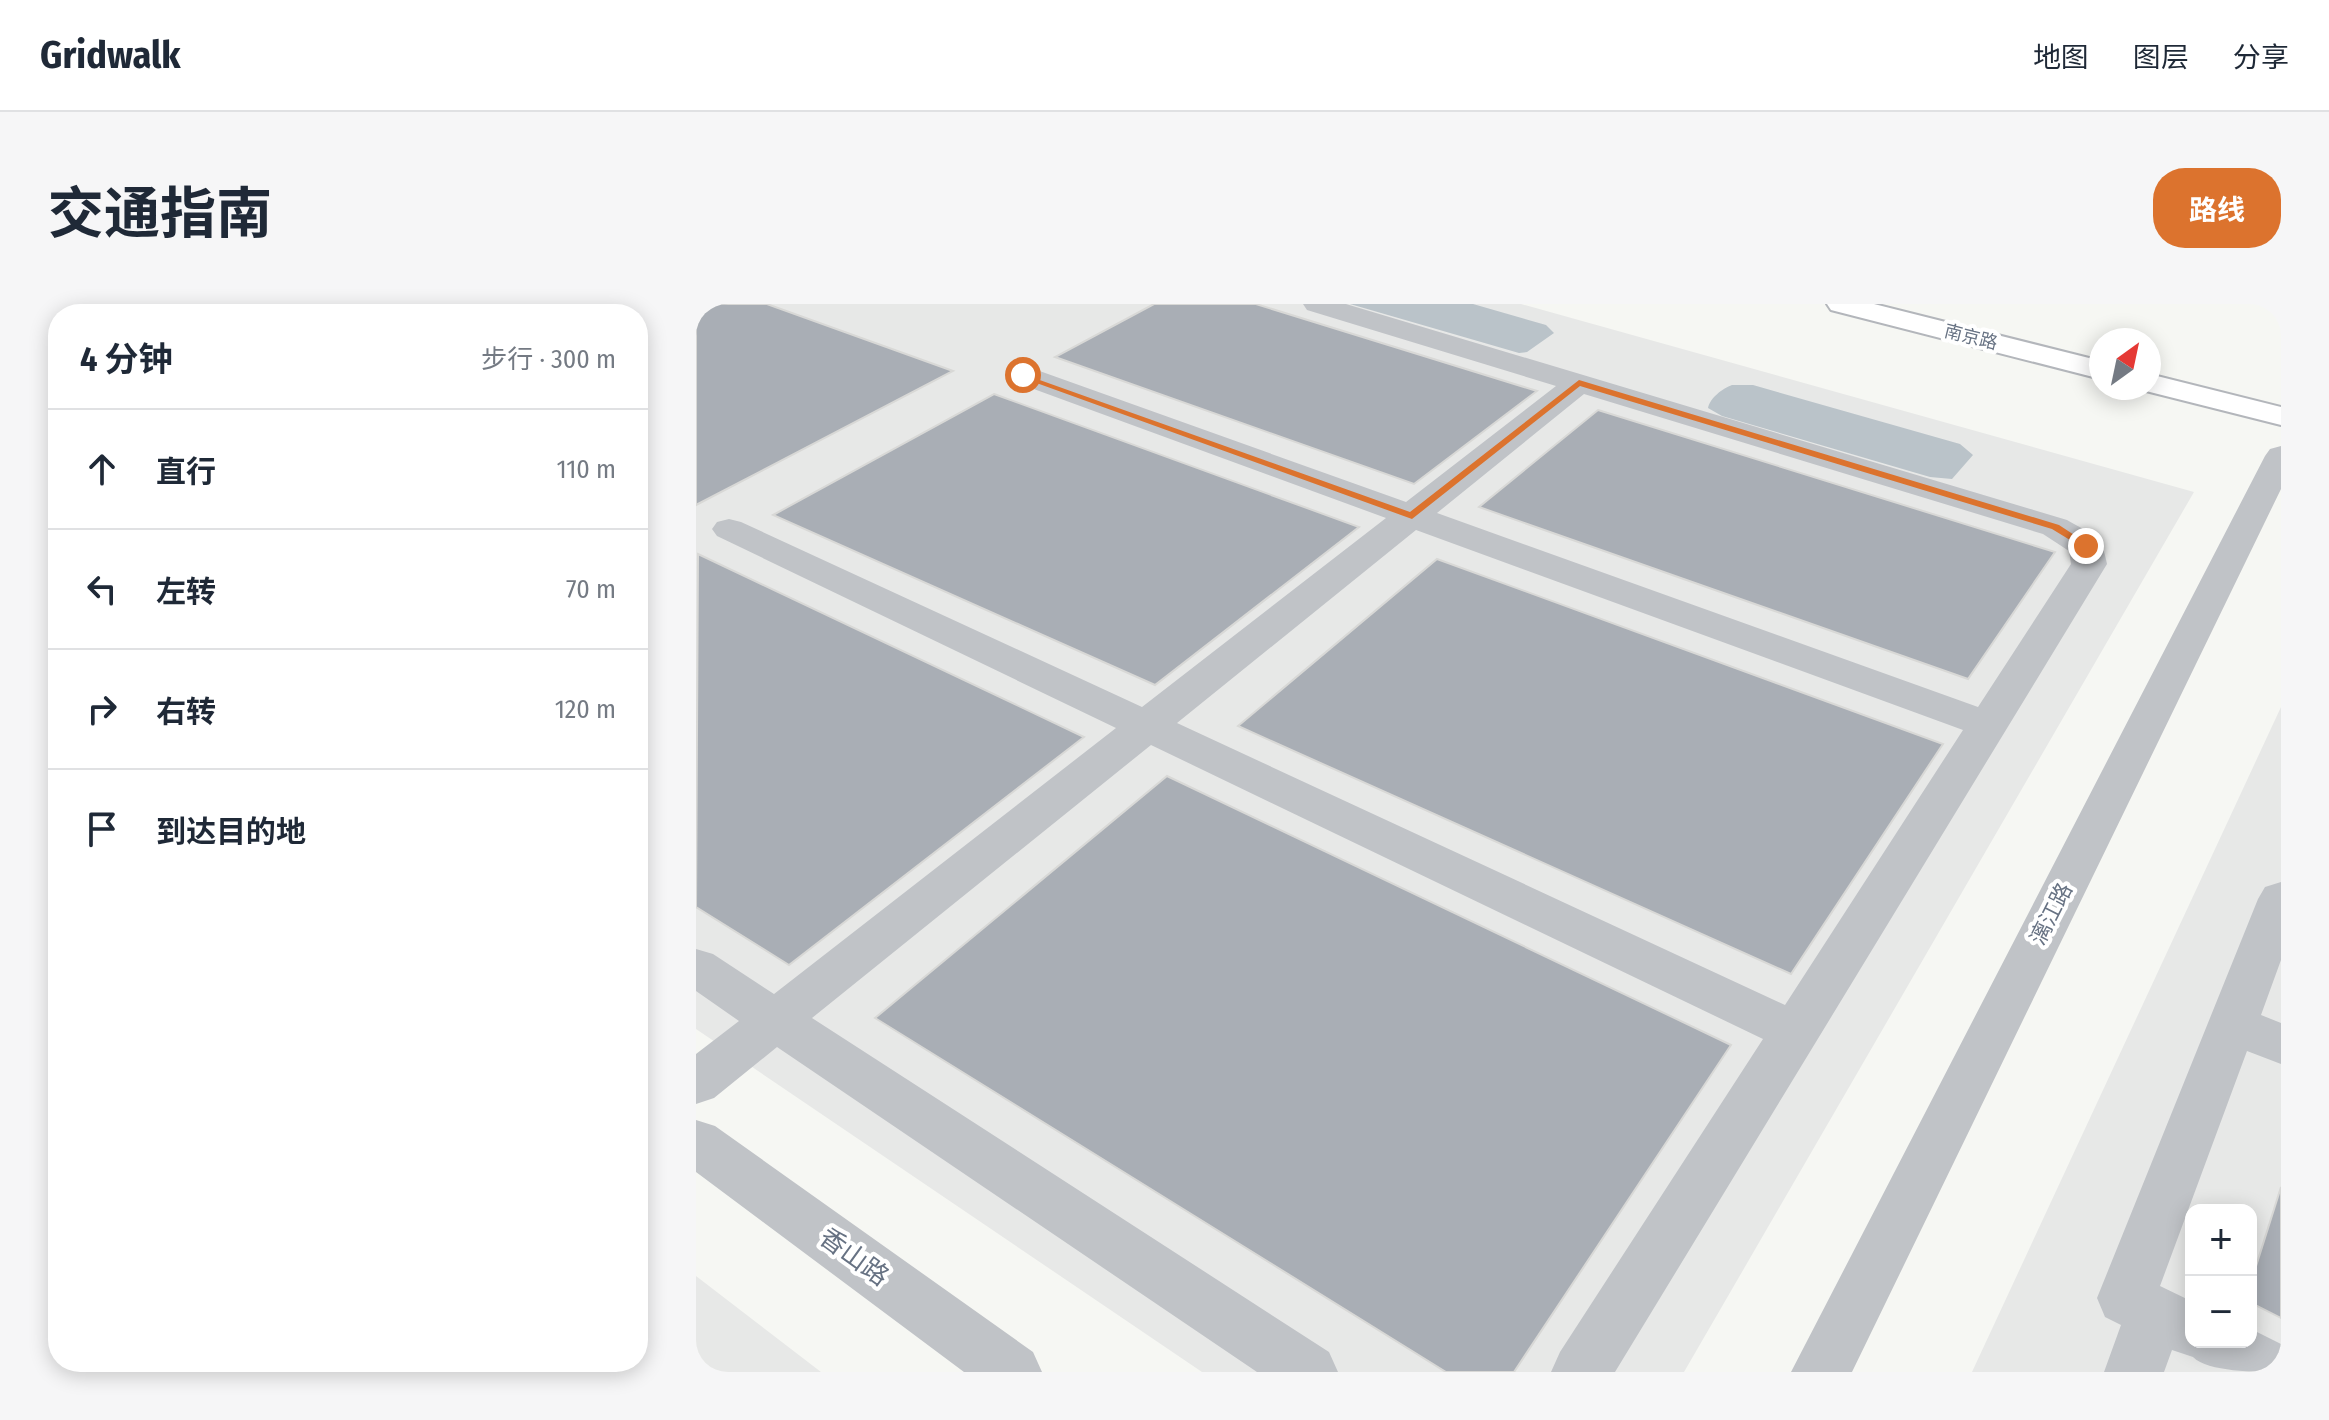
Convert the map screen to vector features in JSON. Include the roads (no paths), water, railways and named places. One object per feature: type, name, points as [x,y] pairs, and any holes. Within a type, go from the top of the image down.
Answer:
[{"type":"main road","name":"南京路","points":[[1841,304],[2089,367]]},
{"type":"main road","name":"南京路","points":[[1930,304],[2089,344]]},
{"type":"main road","points":[[2161,361],[2281,391]]},
{"type":"main road","points":[[2161,386],[2281,416]]},
{"type":"street","points":[[1317,304],[2055,527],[2086,546],[2089,564],[1581,1372]]},
{"type":"street","points":[[1023,375],[1988,725]]},
{"type":"street","points":[[696,1083],[1579,383]]},
{"type":"street","name":"漓江路","points":[[1821,1372],[2281,456]]},
{"type":"street","points":[[2226,565],[2281,500]]},
{"type":"street","points":[[729,529],[1795,1032]]},
{"type":"street","points":[[2134,1372],[2173,1321],[2126,1298],[2281,899]]},
{"type":"street","points":[[696,967],[1308,1372]]},
{"type":"street","points":[[2232,1024],[2281,1044]]},
{"type":"street","name":"香山路","points":[[696,1142],[1012,1372]]},
{"type":"street","points":[[2228,1348],[2276,1372]]}]
